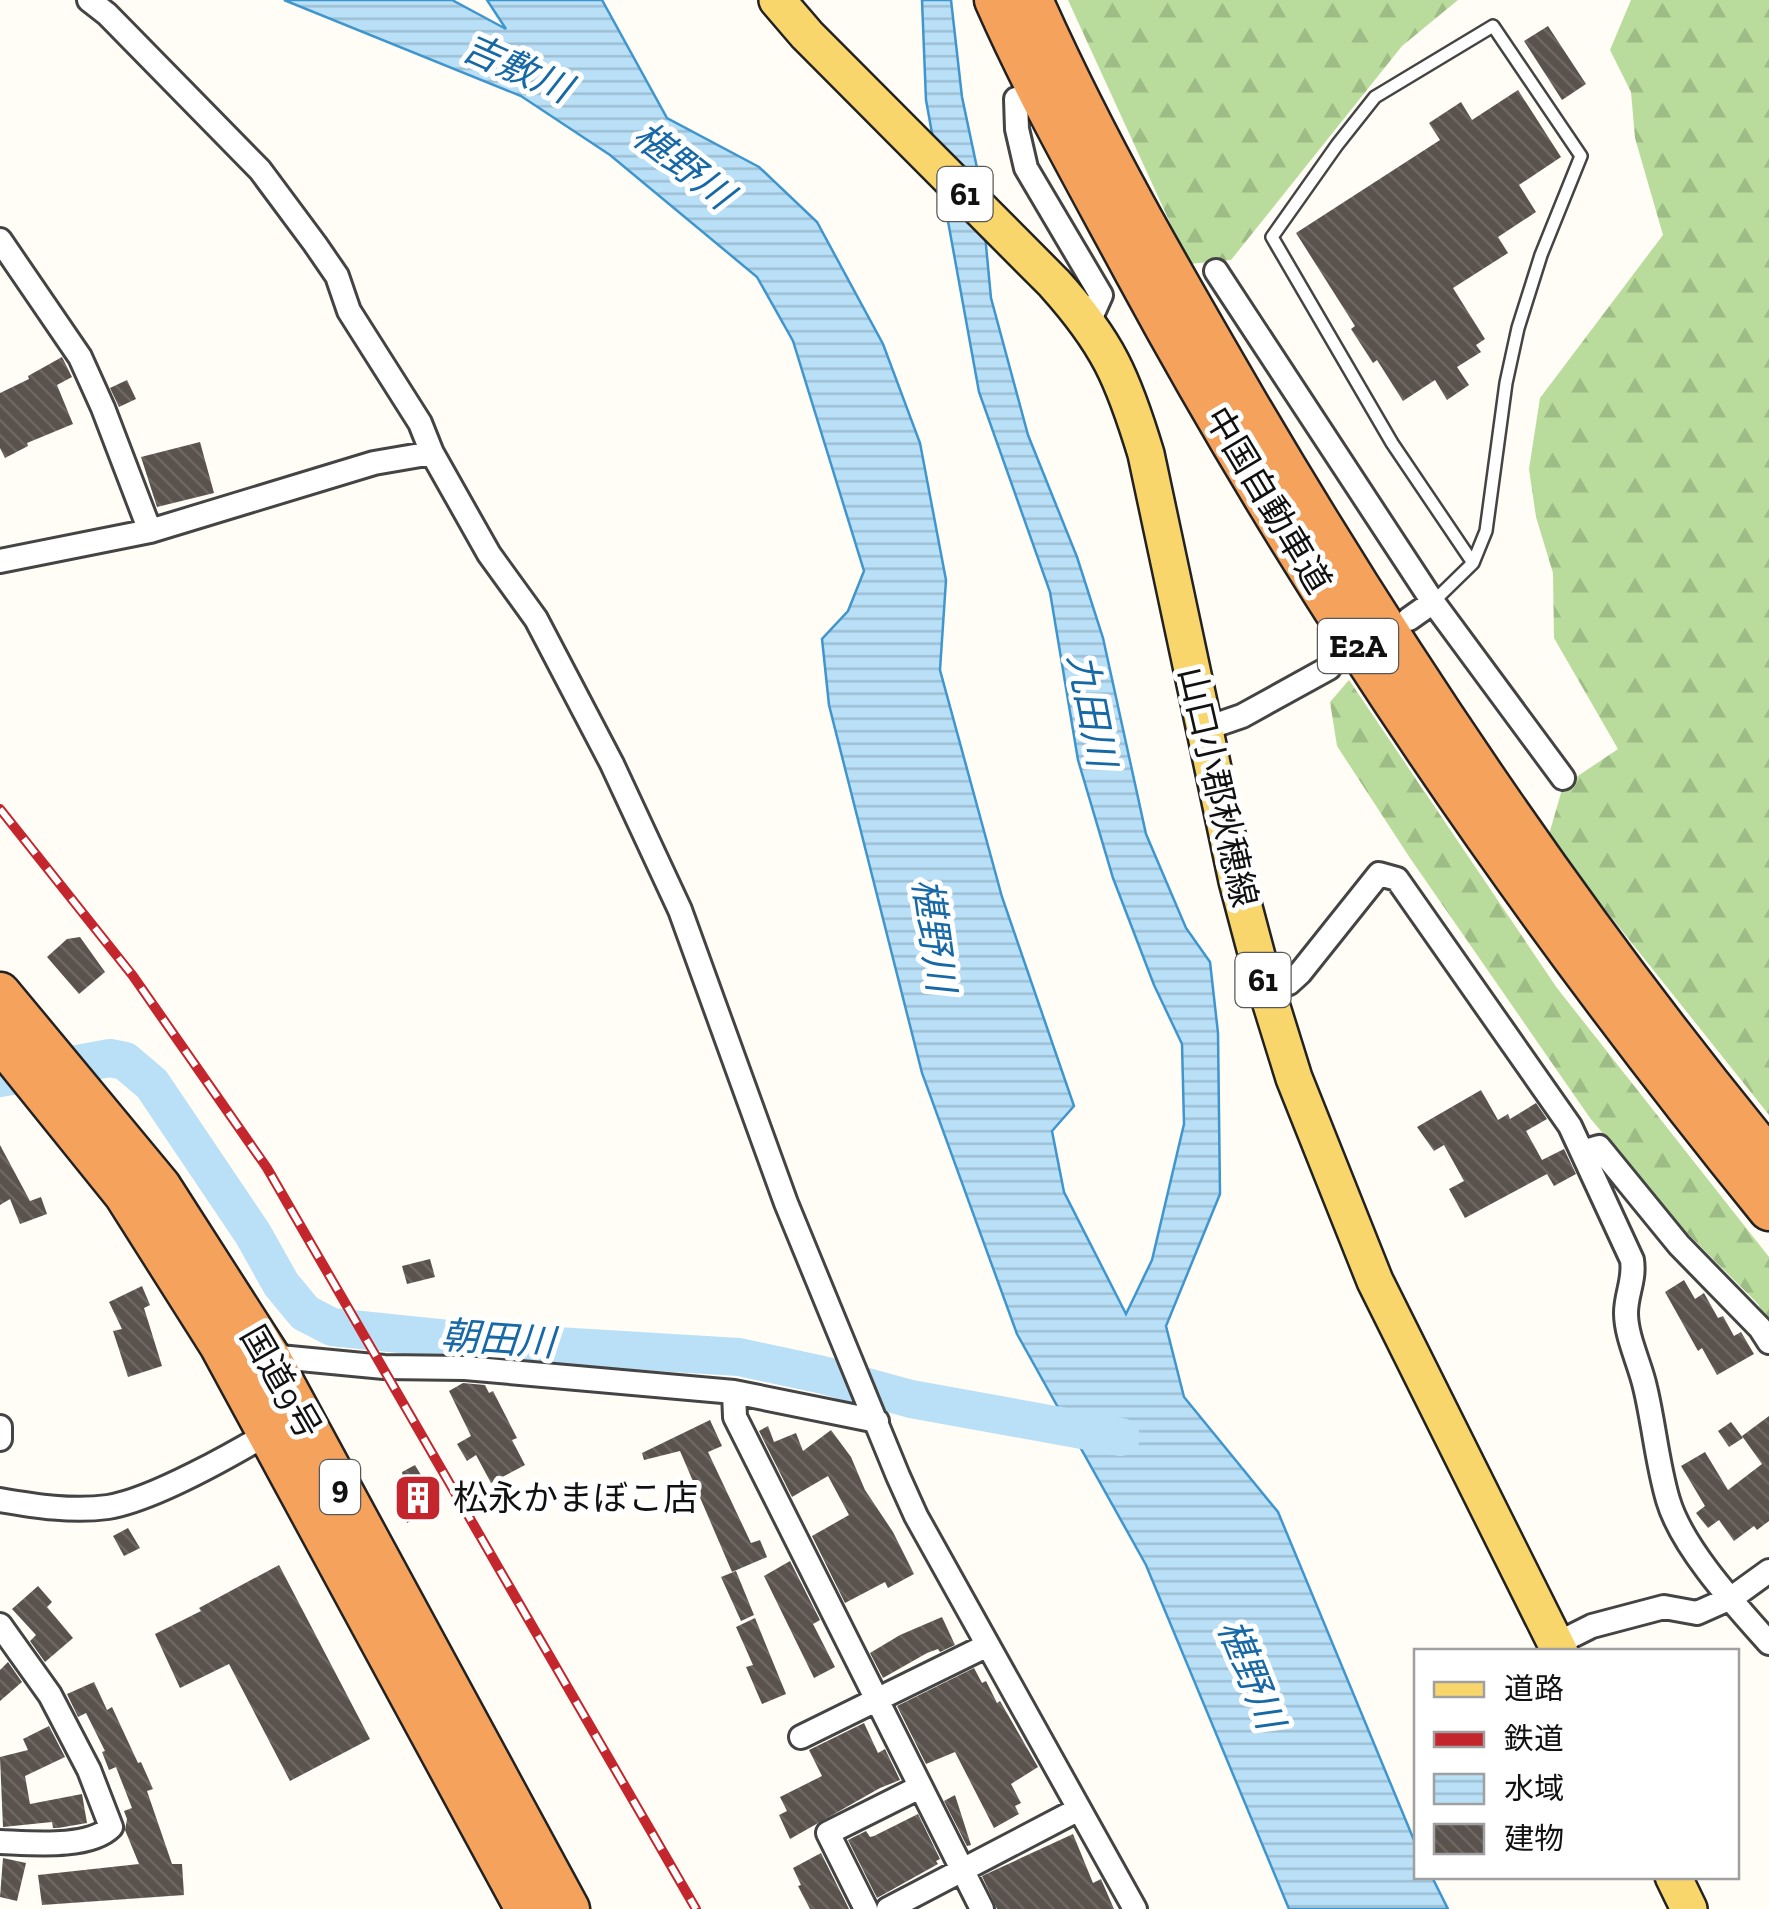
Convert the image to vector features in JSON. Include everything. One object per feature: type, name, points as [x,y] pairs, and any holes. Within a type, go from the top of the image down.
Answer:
[{"type":"highway","name":"中国自動車道","points":[[996,0],[1012,39],[1174,343],[1277,520],[1457,799],[1574,960],[1769,1210]]},
{"type":"highway","name":"中国自動車道","points":[[1032,0],[1082,105],[1186,299],[1308,506],[1418,680],[1656,1016],[1769,1158]]},
{"type":"highway","name":"国道9号","points":[[0,993],[21,1049],[160,1186],[269,1356],[284,1424],[526,1909]]},
{"type":"highway","name":"国道9号","points":[[61,1088],[220,1345],[284,1424],[569,1909]]},
{"type":"main road","name":"山口小郡秋穂線","points":[[777,0],[1054,283],[1090,322],[1109,354],[1129,397],[1146,454],[1237,881],[1294,1078],[1375,1281],[1558,1648]]},
{"type":"main road","points":[[1674,1879],[1689,1909]]},
{"type":"street","points":[[89,0],[108,14],[260,170],[338,276],[349,310],[420,423],[432,453],[490,554],[536,619],[612,764],[680,910],[786,1203],[916,1516],[1135,1909]]},
{"type":"street","points":[[1016,99],[1017,129],[1026,168],[1101,295],[1090,322]]},
{"type":"street","points":[[0,240],[80,357],[150,531]]},
{"type":"street","points":[[1216,271],[1433,602],[1563,778]]},
{"type":"street","points":[[0,560],[150,531],[374,464],[432,453]]},
{"type":"street","points":[[1409,619],[1433,602]]},
{"type":"street","points":[[1204,729],[1242,716],[1330,668]]},
{"type":"street","points":[[1267,990],[1288,983],[1300,973],[1379,874],[1398,880],[1570,1126],[1632,1260],[1634,1274],[1626,1312],[1668,1500],[1677,1524],[1729,1598],[1769,1644]]},
{"type":"street","points":[[1582,1152],[1599,1147],[1678,1245],[1760,1328],[1769,1342]]},
{"type":"street","points":[[269,1356],[399,1368],[464,1368],[734,1392],[874,1414]]},
{"type":"street","points":[[734,1392],[736,1417],[982,1909]]},
{"type":"street","points":[[0,1500],[81,1509],[112,1507],[151,1494],[284,1424]]},
{"type":"street","points":[[0,1428],[0,1439]]},
{"type":"street","points":[[1558,1648],[1592,1626],[1642,1612],[1664,1607],[1698,1613],[1769,1571]]},
{"type":"street","points":[[0,1626],[50,1695],[90,1770],[111,1827],[102,1836],[51,1844],[0,1842]]},
{"type":"street","points":[[801,1738],[988,1645]]},
{"type":"street","points":[[866,1909],[828,1833],[920,1788]]},
{"type":"street","points":[[888,1909],[1079,1810]]},
{"type":"lane","points":[[1433,602],[1473,563],[1486,531],[1506,383],[1518,328],[1581,156],[1493,26],[1375,97],[1272,237],[1392,443],[1473,563]]},
{"type":"lane","points":[[324,1360],[340,1380]]},
{"type":"green space","points":[[1068,0],[1458,0],[1402,46],[1231,260],[1189,264]]},
{"type":"green space","points":[[1631,0],[1769,0],[1769,1115],[1548,838],[1563,786],[1618,749],[1554,638],[1553,573],[1536,517],[1529,469],[1540,398],[1663,235],[1635,138],[1631,92],[1610,50]]},
{"type":"green space","points":[[1349,680],[1557,988],[1769,1257],[1769,1325],[1758,1304],[1683,1229],[1590,1118],[1337,746],[1330,702]]},
{"type":"water","points":[[284,0],[452,0],[506,29],[487,0],[602,0],[667,118],[759,167],[817,222],[883,344],[920,443],[946,580],[940,670],[1002,897],[1074,1106],[1052,1131],[1064,1192],[1126,1314],[1152,1260],[1184,1124],[1182,1044],[1154,985],[1113,878],[1078,760],[1050,592],[979,392],[926,100],[922,0],[951,0],[962,97],[980,182],[991,298],[1028,435],[1077,557],[1103,638],[1146,834],[1186,928],[1210,962],[1218,1033],[1220,1194],[1166,1326],[1184,1397],[1278,1512],[1414,1840],[1414,1879],[1433,1879],[1448,1909],[1289,1909],[1146,1565],[1017,1334],[922,1073],[829,705],[822,639],[848,611],[864,571],[793,341],[757,277],[610,155],[521,96]]},
{"type":"building","points":[[1548,26],[1586,84],[1562,100],[1524,41]]},
{"type":"building","points":[[1518,90],[1561,157],[1519,185],[1536,212],[1498,237],[1508,253],[1453,288],[1485,339],[1476,345],[1481,352],[1457,367],[1469,385],[1447,400],[1435,380],[1403,401],[1351,329],[1355,326],[1296,233],[1440,140],[1429,123],[1461,102],[1472,120]]},
{"type":"building","points":[[62,357],[72,377],[57,385],[73,424],[27,443],[28,446],[5,458],[0,448],[0,393]]},
{"type":"building","points":[[127,380],[136,399],[119,407],[110,388]]},
{"type":"building","points":[[200,442],[214,493],[157,507],[141,457]]},
{"type":"building","points":[[80,937],[105,972],[79,994],[47,957],[67,939]]},
{"type":"building","points":[[1481,1090],[1498,1120],[1508,1114],[1510,1119],[1536,1103],[1547,1119],[1526,1131],[1542,1160],[1564,1149],[1576,1174],[1554,1186],[1547,1174],[1465,1218],[1449,1189],[1464,1181],[1444,1145],[1434,1151],[1417,1127]]},
{"type":"building","points":[[0,1145],[30,1201],[41,1197],[47,1214],[20,1224],[10,1199],[0,1205]]},
{"type":"building","points":[[430,1259],[435,1277],[407,1284],[402,1266]]},
{"type":"building","points":[[1684,1280],[1695,1299],[1704,1293],[1734,1336],[1741,1332],[1754,1354],[1717,1375],[1702,1348],[1698,1351],[1665,1292]]},
{"type":"building","points":[[142,1286],[150,1305],[144,1308],[162,1366],[128,1377],[113,1331],[122,1329],[109,1302]]},
{"type":"building","points":[[463,1383],[485,1385],[489,1393],[493,1391],[517,1438],[512,1440],[525,1465],[491,1483],[476,1455],[467,1461],[457,1444],[471,1436],[449,1391]]},
{"type":"building","points":[[1769,1416],[1769,1521],[1757,1530],[1754,1526],[1734,1541],[1719,1520],[1708,1528],[1696,1513],[1705,1506],[1681,1466],[1705,1452],[1728,1490],[1762,1464],[1742,1436]]},
{"type":"building","points":[[710,1420],[722,1446],[708,1452],[751,1543],[760,1540],[767,1557],[732,1572],[680,1451],[644,1460],[642,1453]]},
{"type":"building","points":[[1731,1422],[1743,1438],[1729,1447],[1718,1431]]},
{"type":"building","points":[[768,1426],[774,1442],[796,1433],[803,1451],[831,1430],[851,1457],[865,1490],[893,1532],[914,1574],[888,1588],[885,1582],[845,1603],[812,1536],[849,1515],[828,1476],[792,1497],[759,1431]]},
{"type":"building","name":"松永かまぼこ店","points":[[415,1465],[439,1505],[407,1523],[400,1491],[405,1486],[402,1472]]},
{"type":"building","points":[[128,1528],[140,1548],[124,1556],[113,1536]]},
{"type":"building","points":[[790,1561],[820,1620],[813,1624],[835,1667],[814,1678],[764,1576]]},
{"type":"building","points":[[279,1565],[370,1739],[290,1781],[229,1664],[180,1688],[155,1634]]},
{"type":"building","points":[[736,1571],[754,1615],[741,1621],[721,1577]]},
{"type":"building","points":[[38,1586],[52,1602],[47,1607],[73,1638],[45,1662],[30,1641],[36,1635],[12,1609]]},
{"type":"building","points":[[942,1617],[955,1645],[927,1653],[883,1678],[870,1653]]},
{"type":"building","points":[[755,1618],[786,1694],[762,1704],[746,1667],[753,1665],[736,1627]]},
{"type":"building","points":[[8,1662],[22,1682],[0,1701],[0,1670]]},
{"type":"building","points":[[974,1668],[997,1703],[1000,1701],[1038,1767],[1011,1784],[1021,1803],[1015,1806],[1019,1814],[994,1828],[955,1752],[926,1764],[897,1706]]},
{"type":"building","points":[[94,1682],[107,1710],[112,1707],[153,1789],[147,1791],[172,1864],[182,1864],[184,1895],[42,1905],[38,1875],[139,1864],[125,1830],[124,1811],[132,1808],[116,1767],[109,1770],[102,1752],[105,1751],[86,1713],[78,1717],[67,1694]]},
{"type":"building","points":[[864,1723],[878,1753],[885,1749],[900,1780],[790,1839],[779,1815],[787,1811],[780,1797],[822,1776],[809,1750]]},
{"type":"building","points":[[49,1726],[65,1757],[25,1776],[30,1804],[82,1794],[87,1823],[58,1828],[53,1828],[52,1822],[3,1827],[0,1757],[28,1750],[23,1739]]},
{"type":"building","points":[[955,1795],[971,1845],[967,1846],[944,1801]]},
{"type":"building","points":[[918,1814],[940,1859],[938,1864],[877,1898],[848,1840],[866,1831],[874,1836]]},
{"type":"building","points":[[1073,1834],[1093,1883],[1101,1879],[1114,1909],[997,1909],[982,1876]]},
{"type":"building","points":[[821,1853],[849,1909],[810,1909],[798,1886],[801,1885],[793,1868]]},
{"type":"building","points":[[3,1858],[26,1863],[17,1901],[0,1897]]},
{"type":"waterway","name":"朝田川","points":[[0,1078],[110,1058],[125,1061],[152,1084],[253,1234],[281,1284],[305,1313],[332,1327],[458,1340],[739,1357],[911,1399],[1121,1437]]},
{"type":"railway","points":[[0,809],[133,976],[267,1168],[696,1909]]},
{"type":"place","name":"松永かまぼこ店","points":[[418,1498]]},
{"type":"water label","name":"吉敷川","points":[[517,68]]},
{"type":"water label","name":"椹野川","points":[[683,165]]},
{"type":"water label","name":"九田川","points":[[1092,710]]},
{"type":"water label","name":"椹野川","points":[[934,935]]},
{"type":"water label","name":"椹野川","points":[[1251,1674]]}]
